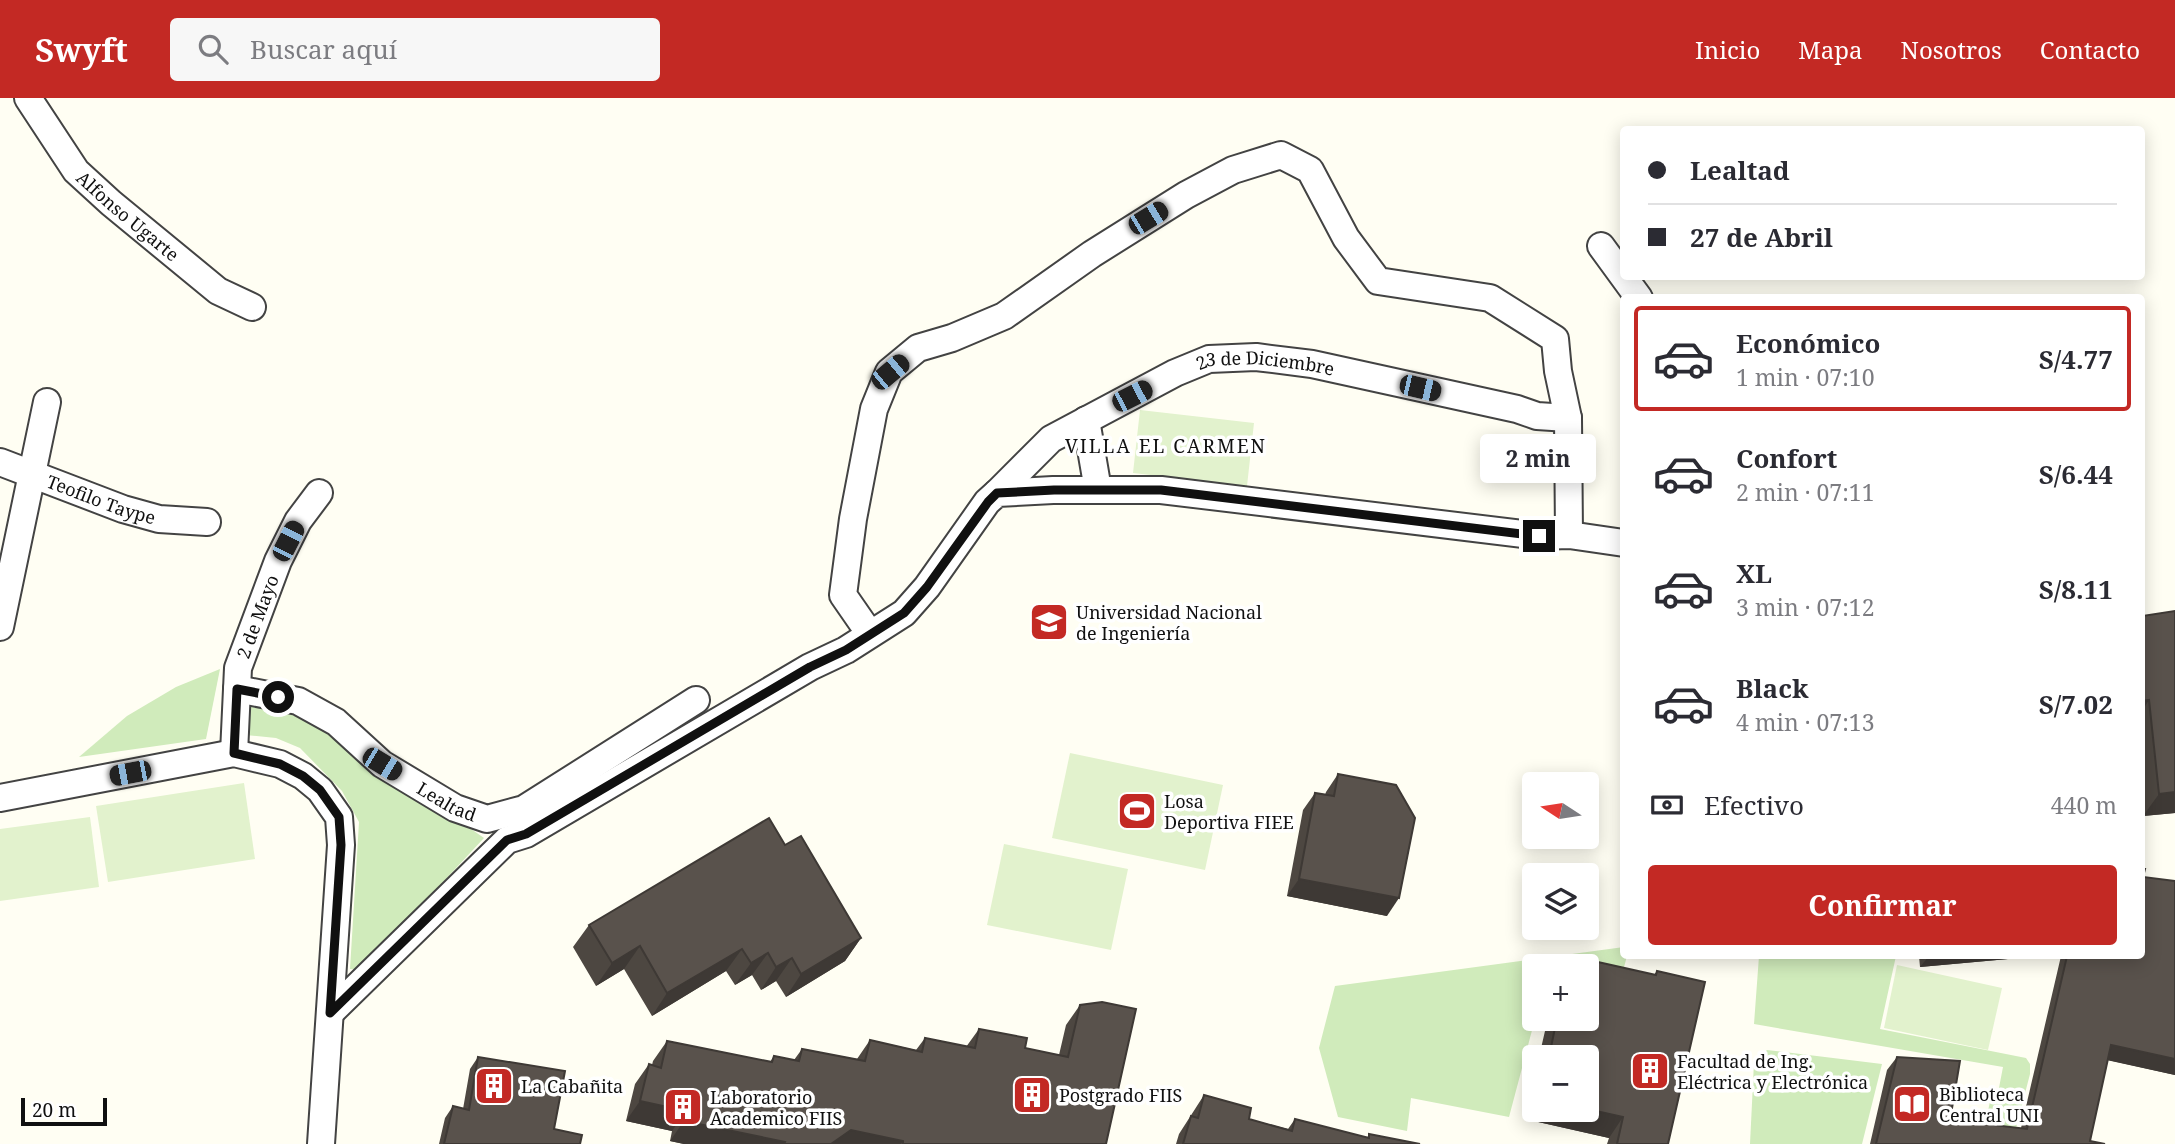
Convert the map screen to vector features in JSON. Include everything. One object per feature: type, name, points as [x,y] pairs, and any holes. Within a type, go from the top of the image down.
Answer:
[{"type":"street","name":"Alfonso Ugarte","points":[[27,98],[76,170],[111,203],[218,291],[252,307]]},
{"type":"street","points":[[870,634],[844,595],[853,519],[874,409],[890,372],[918,348],[952,338],[1004,316],[1118,237],[1177,201],[1233,170],[1281,155],[1310,170],[1346,238],[1378,281],[1490,298],[1555,339],[1568,418],[1569,535]]},
{"type":"street","points":[[1601,246],[1620,272]]},
{"type":"street","name":"23 de Diciembre","points":[[330,1013],[507,840],[526,834],[810,667],[846,650],[904,613],[927,587],[988,502],[1051,439],[1175,373],[1209,359],[1256,356],[1312,364],[1517,409],[1537,416],[1568,418]]},
{"type":"street","points":[[0,627],[47,402]]},
{"type":"street","points":[[1086,420],[1098,490]]},
{"type":"street","name":"Teofilo Taype","points":[[0,462],[135,513],[159,519],[207,522]]},
{"type":"street","points":[[997,493],[1161,490],[1539,536],[1569,535],[1620,542]]},
{"type":"street","name":"2 de Mayo","points":[[234,753],[238,668],[278,561],[298,521],[319,493]]},
{"type":"street","name":"Lealtad","points":[[237,689],[298,701],[337,722],[382,764],[455,808],[487,819],[524,809],[695,701]]},
{"type":"street","points":[[0,798],[234,753],[280,764],[303,776],[320,790],[339,817],[341,845],[321,1144]]},
{"type":"green space","points":[[1140,410],[1254,423],[1247,486],[1133,473]]},
{"type":"green space","points":[[220,669],[206,739],[79,757],[127,716],[176,687]]},
{"type":"green space","points":[[248,702],[290,712],[319,723],[484,838],[361,970],[350,969],[359,822],[342,791],[300,748],[276,738],[245,735]]},
{"type":"green space","name":"Losa Deportiva FIEE","points":[[1070,753],[1223,785],[1205,870],[1052,838]]},
{"type":"green space","points":[[244,783],[255,859],[108,882],[96,806]]},
{"type":"green space","points":[[90,817],[99,887],[0,901],[0,829]]},
{"type":"green space","points":[[1004,844],[1128,869],[1111,950],[987,925]]},
{"type":"green space","points":[[1620,948],[1620,959],[1626,959],[1619,986],[1599,974],[1599,954],[1572,954]]},
{"type":"green space","points":[[1759,959],[1895,959],[1880,1029],[2026,1058],[2030,1064],[2030,1074],[2014,1136],[1984,1130],[1992,1092],[1998,1093],[2003,1067],[1754,1024]]},
{"type":"green space","points":[[1522,961],[1522,1031],[1532,1031],[1528,1045],[1522,1045],[1522,1068],[1509,1117],[1411,1098],[1407,1131],[1338,1117],[1319,1048],[1335,986]]},
{"type":"green space","points":[[1897,965],[2002,988],[1988,1050],[1884,1028]]},
{"type":"green space","points":[[1767,1050],[1882,1064],[1862,1144],[1750,1144],[1754,1062]]},
{"type":"building","points":[[2175,611],[2175,792],[2159,794],[2149,700],[2145,701],[2145,616]]},
{"type":"building","points":[[1338,774],[1396,785],[1415,818],[1399,898],[1299,879],[1315,793],[1334,796]]},
{"type":"building","points":[[769,818],[785,845],[801,836],[861,938],[801,974],[792,958],[776,967],[768,953],[751,963],[742,949],[667,993],[640,946],[612,963],[589,925]]},
{"type":"building","points":[[2145,877],[2175,881],[2175,1059],[2111,1045],[2090,1141],[2105,1144],[1876,1144],[1897,1057],[1960,1061],[1950,1120],[2027,1129],[2066,959],[2145,959]]},
{"type":"building","points":[[1599,962],[1705,982],[1668,1144],[1617,1144],[1623,1117],[1599,1112],[1599,1045],[1551,1045],[1554,1031],[1599,1031]]},
{"type":"building","points":[[1102,1002],[1136,1009],[1106,1144],[903,1144],[903,1141],[851,1130],[831,1144],[784,1144],[785,1142],[684,1121],[686,1111],[640,1101],[649,1064],[661,1068],[667,1041],[772,1062],[774,1056],[799,1061],[802,1049],[865,1061],[870,1040],[922,1052],[925,1038],[975,1048],[979,1029],[1027,1038],[1025,1048],[1068,1057],[1080,1005]]},
{"type":"building","points":[[478,1057],[565,1071],[554,1129],[582,1135],[580,1144],[444,1144],[453,1106],[469,1110]]},
{"type":"building","points":[[1204,1095],[1251,1108],[1249,1119],[1292,1131],[1295,1119],[1369,1138],[1369,1134],[1420,1144],[1183,1144],[1191,1116],[1198,1118]]},
{"type":"place","name":"Universidad Nacional de Ingeniería","points":[[1049,622]]},
{"type":"place","name":"Losa Deportiva FIEE","points":[[1137,811]]},
{"type":"place","name":"Facultad de Ing. Eléctrica y Electrónica","points":[[1650,1071]]},
{"type":"place","name":"La Cabañita","points":[[494,1086]]},
{"type":"place","name":"Postgrado FIIS","points":[[1032,1095]]},
{"type":"place","name":"Biblioteca Central UNI","points":[[1912,1104]]},
{"type":"place","name":"Laboratorio Academico FIIS","points":[[683,1107]]},
{"type":"district","name":"VILLA EL CARMEN","points":[[1166,446]]},
{"type":"route","points":[[278,697],[237,689],[234,753],[280,764],[303,776],[320,790],[339,817],[341,845],[330,1013],[507,840],[526,834],[810,667],[846,650],[904,613],[927,587],[997,493],[1161,490],[1539,536]]}]
